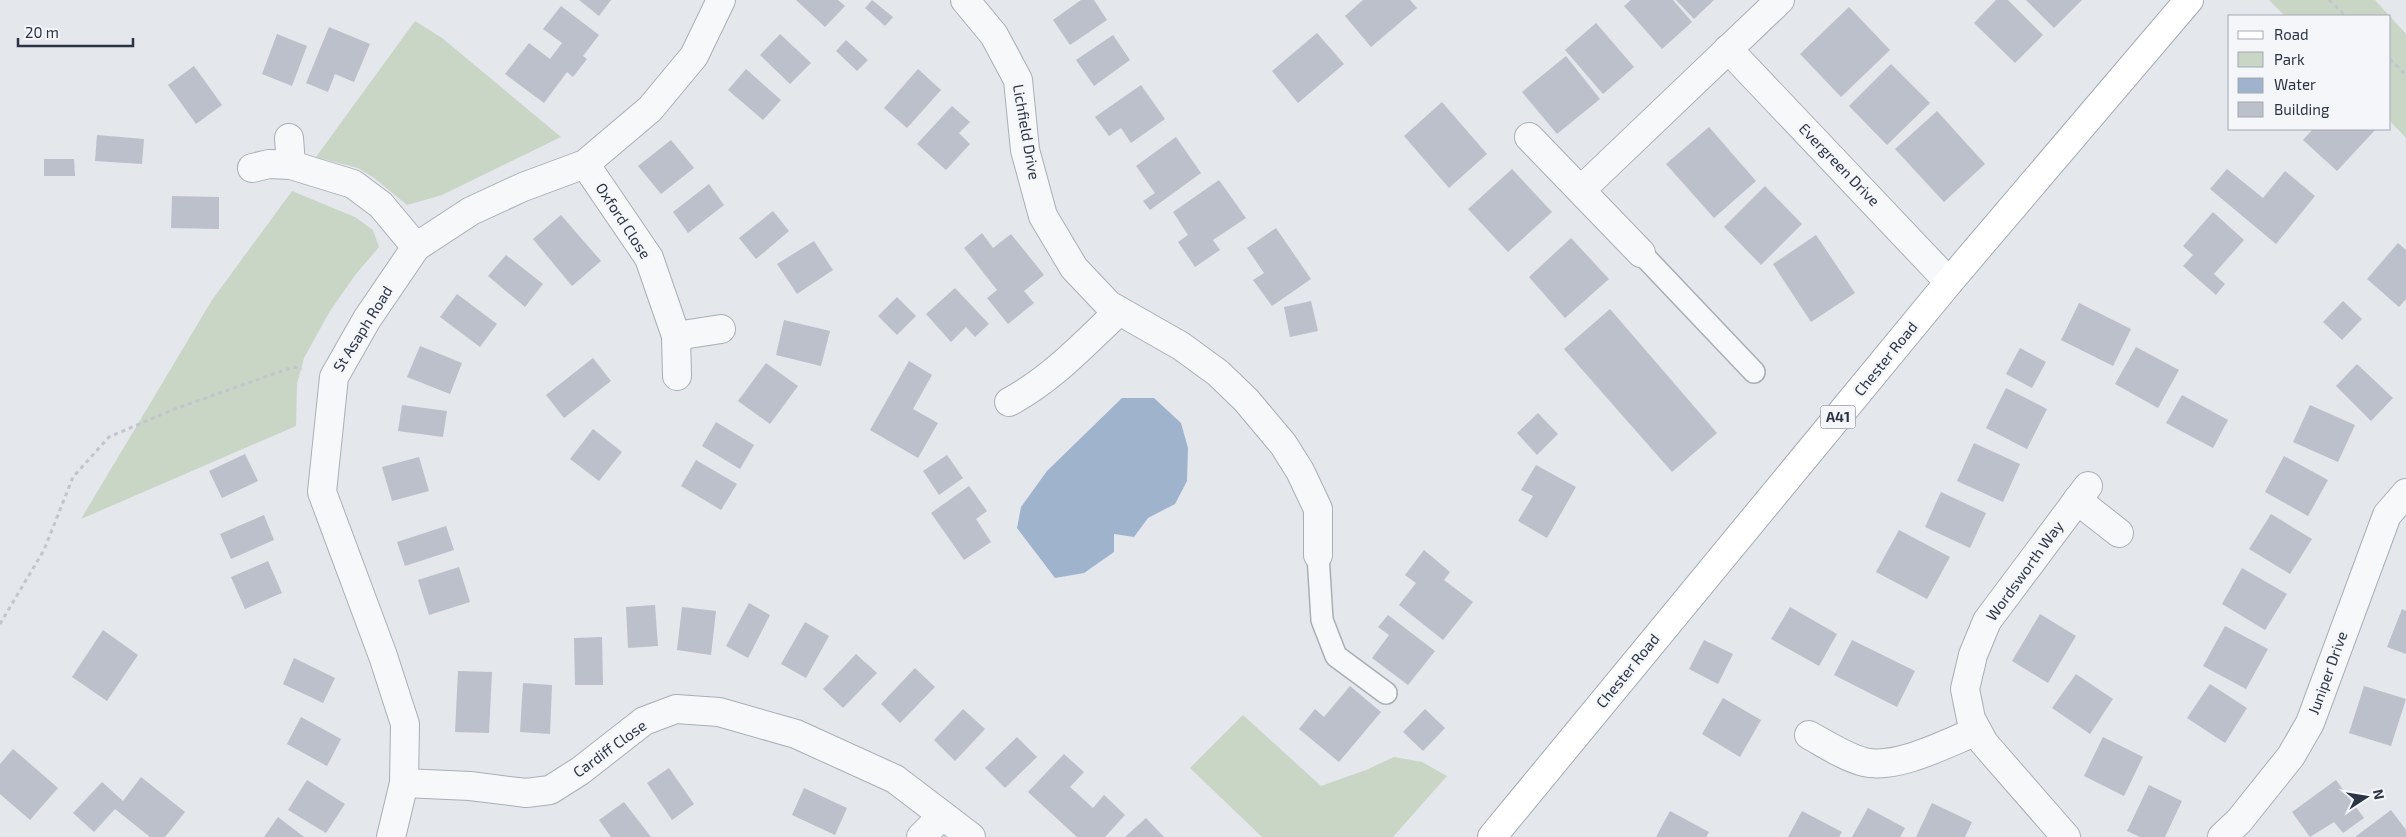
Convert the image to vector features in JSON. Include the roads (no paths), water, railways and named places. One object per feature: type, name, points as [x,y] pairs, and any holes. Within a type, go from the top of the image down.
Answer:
[{"type":"main road","name":"Chester Road","points":[[1492,837],[1949,282],[2188,0]]},
{"type":"street","name":"St Asaph Road","points":[[391,837],[404,783],[405,724],[383,656],[322,492],[334,377],[367,319],[416,247],[471,211],[523,187],[586,164],[650,109],[694,56],[721,0]]},
{"type":"street","name":"Lichfield Drive","points":[[965,0],[994,35],[1018,80],[1025,150],[1043,216],[1074,268],[1108,305],[1181,346],[1218,374],[1246,400],[1283,444],[1300,471],[1318,509],[1318,555]]},
{"type":"street","points":[[1581,190],[1780,0]]},
{"type":"street","name":"Evergreen Drive","points":[[1728,49],[1949,282]]},
{"type":"street","points":[[1529,137],[1640,254]]},
{"type":"street","points":[[290,138],[291,165]]},
{"type":"street","points":[[252,168],[269,164],[291,165],[353,184],[381,205],[416,247]]},
{"type":"street","name":"Oxford Close","points":[[586,164],[649,258],[676,336],[677,376]]},
{"type":"street","points":[[1009,402],[1026,393],[1055,372],[1119,311]]},
{"type":"street","points":[[676,336],[721,329]]},
{"type":"street","name":"Wordsworth Way","points":[[2066,837],[2006,771],[1984,743],[1971,719],[1965,689],[1973,655],[1987,622],[2082,493],[2119,533]]},
{"type":"street","name":"Juniper Drive","points":[[2237,832],[2291,756],[2310,723],[2387,514],[2406,493]]},
{"type":"street","name":"Cardiff Close","points":[[404,783],[470,786],[526,793],[550,790],[580,771],[644,721],[676,709],[719,712],[796,734],[895,780],[971,837]]},
{"type":"street","points":[[1809,735],[1866,762],[1889,762],[1926,752],[1977,730]]},
{"type":"street","points":[[921,837],[942,816]]},
{"type":"lane","points":[[1640,254],[1754,372]]},
{"type":"lane","points":[[1318,555],[1322,620],[1336,656],[1386,693]]},
{"type":"water","points":[[1122,398],[1154,398],[1181,423],[1188,448],[1187,481],[1175,504],[1148,518],[1134,537],[1114,534],[1114,552],[1084,573],[1055,578],[1017,528],[1021,507],[1047,471]]}]
